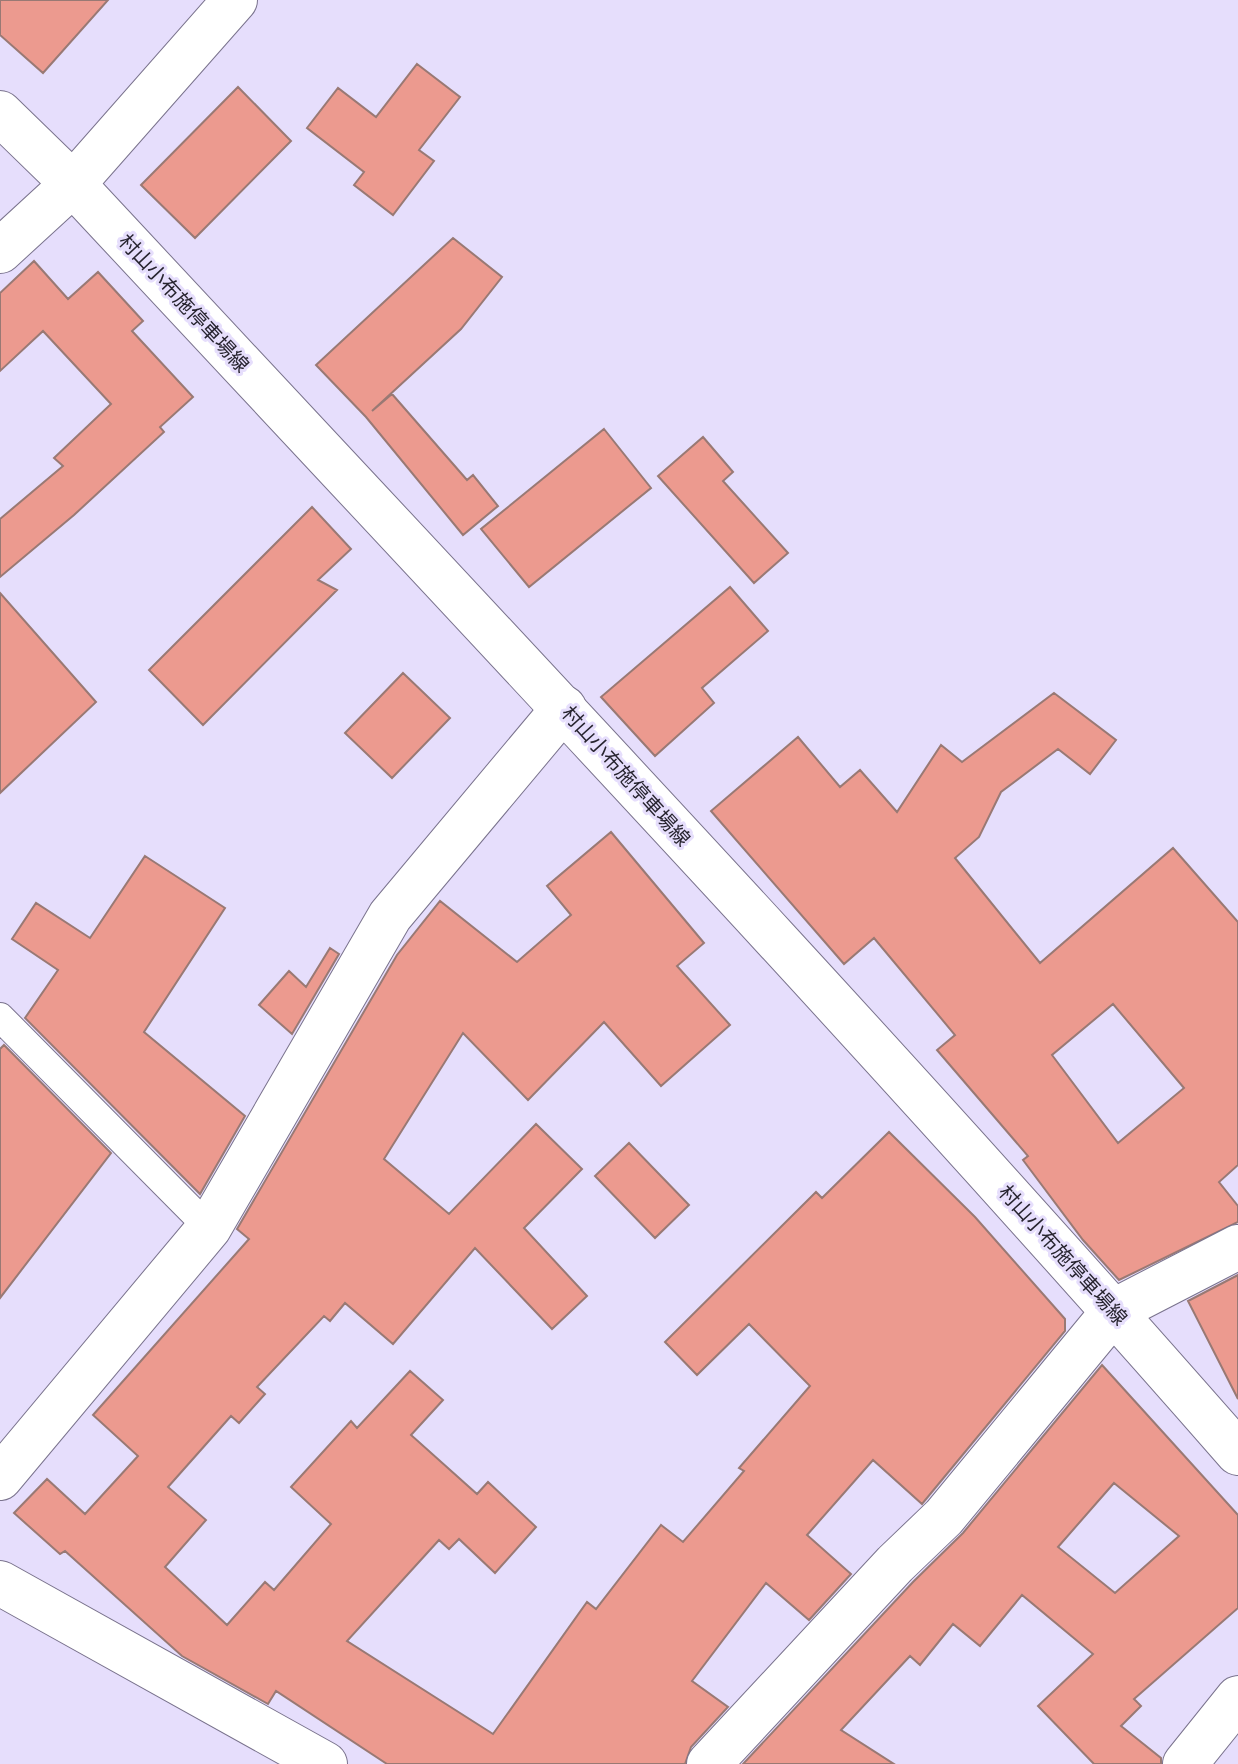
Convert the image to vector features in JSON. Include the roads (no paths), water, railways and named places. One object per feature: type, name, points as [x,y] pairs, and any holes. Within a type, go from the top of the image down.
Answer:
[{"type":"street","points":[[0,251],[73,184],[235,0]]},
{"type":"street","name":"村山小布施停車場線","points":[[0,113],[73,184],[564,708],[1114,1311],[1238,1453]]},
{"type":"street","points":[[0,1478],[209,1228],[390,916],[564,708]]},
{"type":"street","points":[[709,1764],[863,1598],[944,1517],[1114,1311],[1238,1247]]},
{"type":"street","points":[[0,1583],[325,1764]]},
{"type":"street","points":[[1185,1764],[1238,1698]]},
{"type":"lane","points":[[0,1017],[209,1228]]}]
